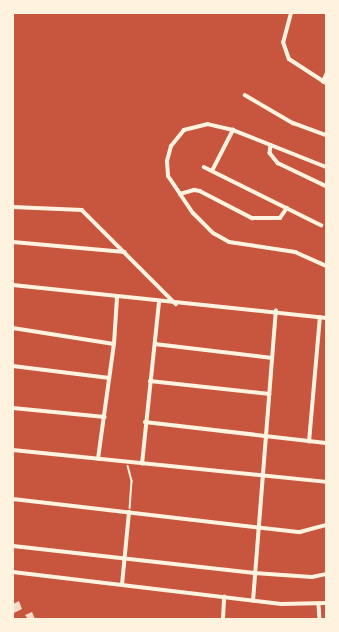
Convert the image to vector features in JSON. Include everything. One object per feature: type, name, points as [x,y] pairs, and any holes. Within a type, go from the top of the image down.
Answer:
[{"type":"street","points":[[291,13],[283,42],[289,59],[324,82],[326,75]]},
{"type":"street","points":[[246,95],[293,123],[326,135]]},
{"type":"street","points":[[326,167],[217,125],[196,125],[176,138],[171,146],[167,161],[168,176],[180,194],[204,224],[229,242],[295,252],[326,266]]},
{"type":"street","points":[[212,171],[233,130]]},
{"type":"street","points":[[272,145],[270,153],[278,163],[326,186]]},
{"type":"street","points":[[204,167],[321,225]]},
{"type":"street","points":[[180,194],[194,190],[200,191],[252,218],[280,218],[287,208]]},
{"type":"street","points":[[13,207],[82,210],[176,304]]},
{"type":"street","points":[[13,242],[125,252]]},
{"type":"street","points":[[13,285],[117,298],[276,311],[326,318]]},
{"type":"street","points":[[98,459],[114,344],[117,298]]},
{"type":"street","points":[[142,464],[145,422],[159,302]]},
{"type":"street","points":[[253,601],[254,573],[264,476],[264,436],[276,311]]},
{"type":"street","points":[[309,442],[320,317]]},
{"type":"street","points":[[13,328],[114,344]]},
{"type":"street","points":[[155,344],[272,358]]},
{"type":"street","points":[[13,366],[109,378]]},
{"type":"street","points":[[150,381],[269,394]]},
{"type":"street","points":[[13,408],[105,417]]},
{"type":"street","points":[[145,422],[326,443]]},
{"type":"street","points":[[13,450],[128,463],[326,482]]},
{"type":"street","points":[[13,498],[300,532],[326,525]]},
{"type":"street","points":[[122,585],[129,512]]},
{"type":"street","points":[[13,546],[254,573],[312,577],[326,574]]},
{"type":"street","points":[[13,572],[253,601],[319,605],[326,603]]},
{"type":"street","points":[[222,619],[224,597]]},
{"type":"street","points":[[319,605],[320,619]]},
{"type":"path","points":[[128,463],[132,481],[129,512]]},
{"type":"building","points":[[19,601],[22,609],[14,613],[13,604]]},
{"type":"building","points":[[32,612],[35,619],[28,619],[25,615]]}]
